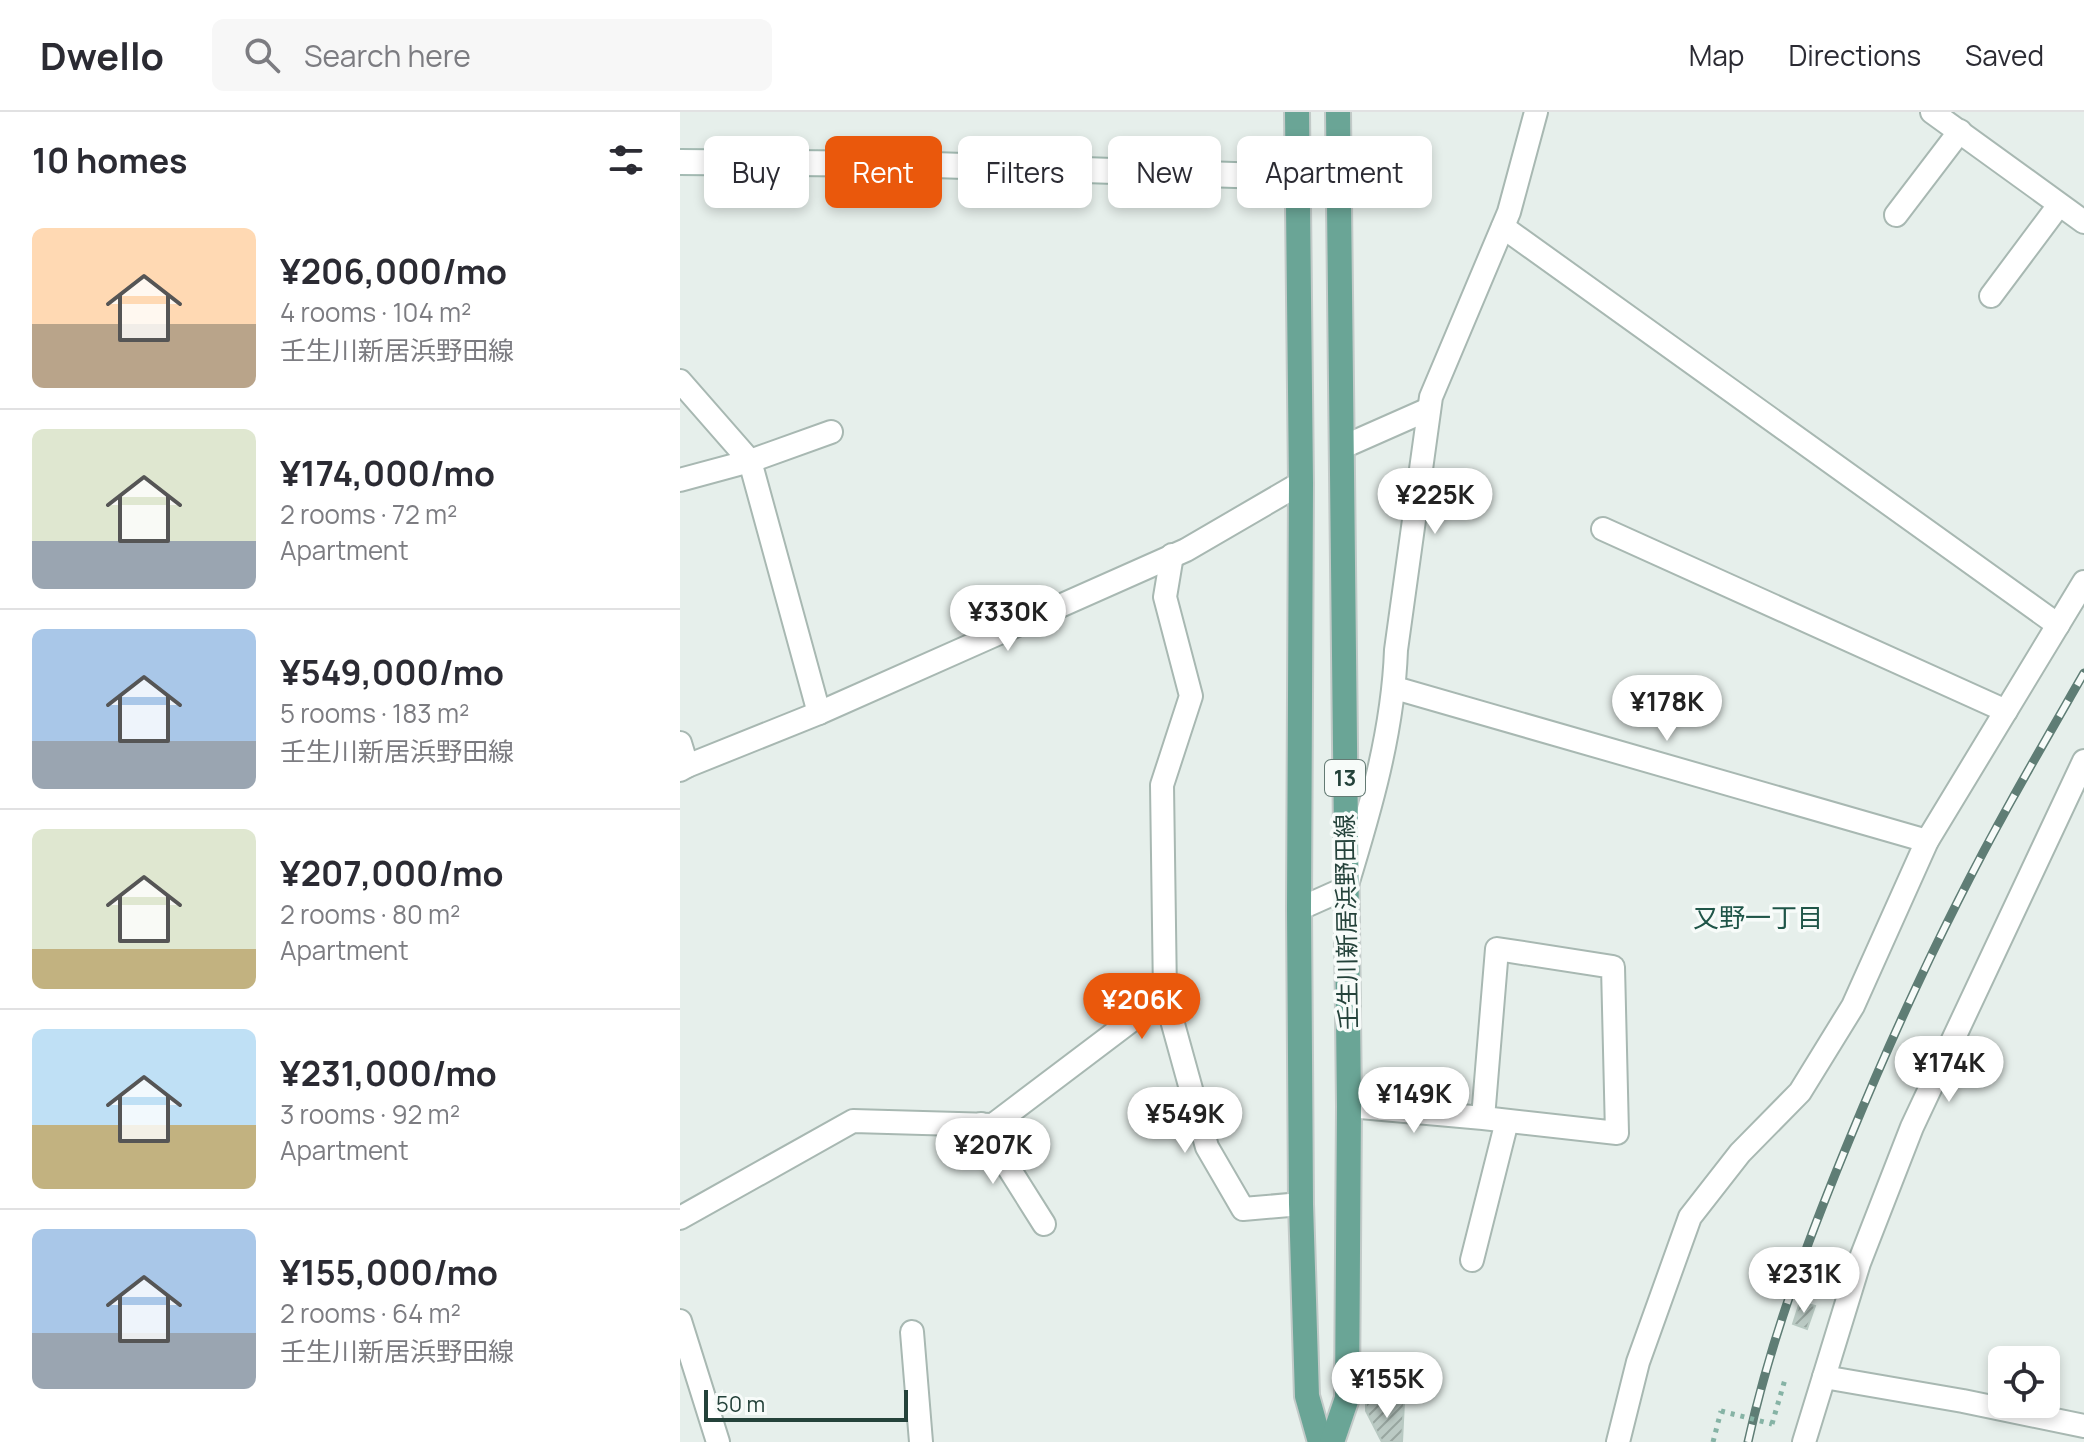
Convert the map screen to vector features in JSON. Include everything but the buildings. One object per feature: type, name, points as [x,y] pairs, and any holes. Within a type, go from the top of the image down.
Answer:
[{"type":"main road","name":"壬生川新居浜野田線","points":[[1297,112],[1297,136]]},
{"type":"main road","name":"壬生川新居浜野田線","points":[[1338,112],[1338,136]]},
{"type":"main road","name":"壬生川新居浜野田線","points":[[1297,208],[1301,483],[1301,1204],[1307,1396],[1320,1442]]},
{"type":"main road","name":"壬生川新居浜野田線","points":[[1332,1442],[1347,1398],[1349,1106],[1338,208]]},
{"type":"street","points":[[1299,909],[1346,888],[1375,791],[1395,688],[1396,650],[1431,397],[1509,212],[1536,112]]},
{"type":"street","points":[[1932,112],[2084,222]]},
{"type":"street","points":[[1896,215],[1960,131]]},
{"type":"street","points":[[680,162],[903,164],[1237,175]]},
{"type":"street","points":[[1991,296],[2059,205]]},
{"type":"street","points":[[1503,227],[2058,625]]},
{"type":"street","points":[[680,381],[750,461],[819,713]]},
{"type":"street","points":[[1343,447],[1429,409]]},
{"type":"street","points":[[680,480],[750,461],[831,432]]},
{"type":"street","points":[[680,743],[684,768],[819,713],[1186,550],[1301,483]]},
{"type":"street","points":[[1603,529],[2006,711]]},
{"type":"street","points":[[1172,555],[1165,597],[1191,696],[1162,785],[1165,995],[1207,1147],[1243,1209],[1301,1204]]},
{"type":"street","points":[[1618,1442],[1638,1362],[1690,1217],[1740,1153],[1800,1092],[1853,1006],[1927,841],[2084,582]]},
{"type":"street","points":[[1395,688],[1927,841]]},
{"type":"street","points":[[1804,1442],[1859,1263],[1912,1127],[2084,761]]},
{"type":"street","points":[[1349,1106],[1617,1133],[1613,967],[1497,949],[1483,1118]]},
{"type":"street","points":[[680,1218],[853,1121],[993,1125],[1165,995]]},
{"type":"street","points":[[1472,1260],[1507,1121]]},
{"type":"street","points":[[981,1124],[1044,1224]]},
{"type":"street","points":[[680,1321],[718,1442]]},
{"type":"street","points":[[912,1332],[921,1442]]},
{"type":"street","points":[[1824,1377],[2084,1426]]},
{"type":"path","points":[[1713,1442],[1721,1411],[1772,1424],[1786,1376]]},
{"type":"railway","points":[[1748,1442],[1792,1288],[1875,1078],[1973,872],[2084,673]]},
{"type":"district","name":"又野一丁目","points":[[1758,918]]}]
